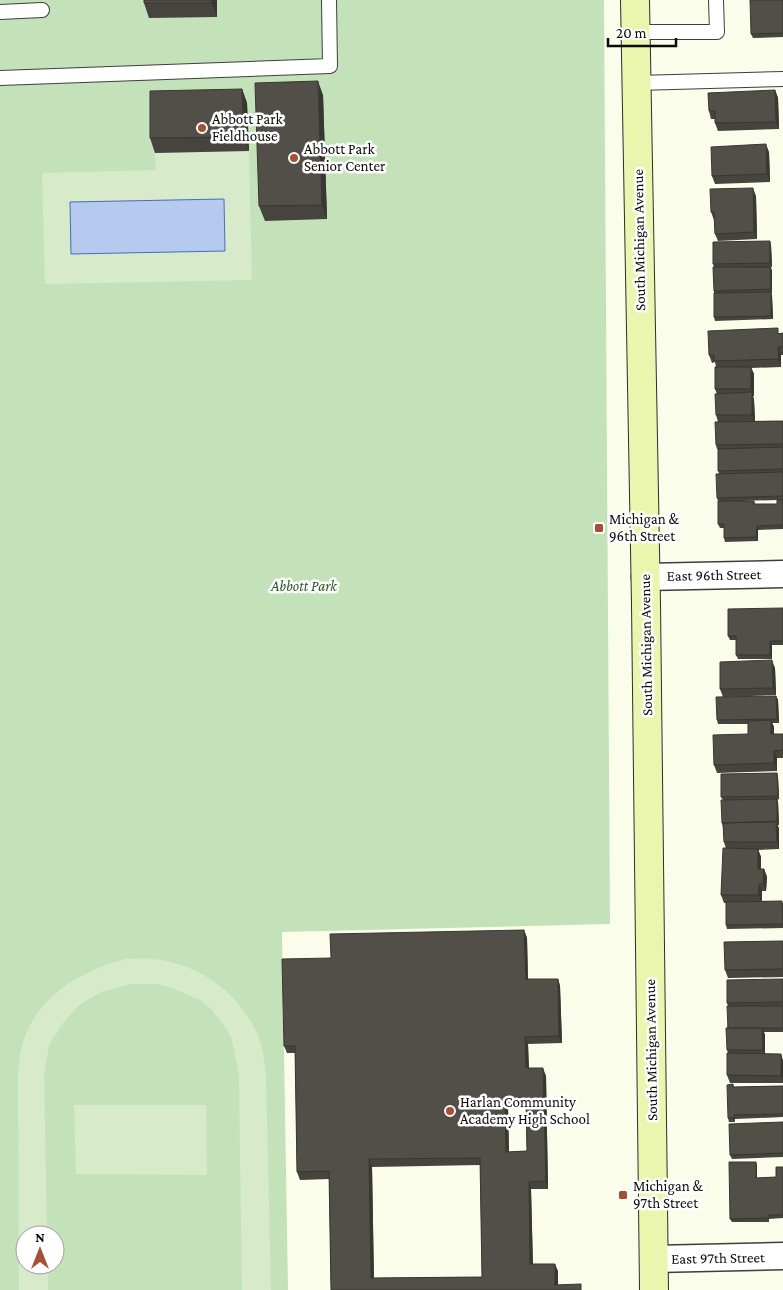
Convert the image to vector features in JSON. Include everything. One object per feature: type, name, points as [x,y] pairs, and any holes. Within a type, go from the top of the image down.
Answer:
[{"type":"main road","name":"South Michigan Avenue","points":[[635,0],[645,576],[654,1290]]},
{"type":"street","name":"East 96th Street","points":[[645,576],[783,574]]},
{"type":"street","name":"East 97th Street","points":[[654,1259],[783,1256]]},
{"type":"lane","points":[[0,78],[330,66],[329,0]]},
{"type":"lane","points":[[636,32],[717,32],[716,0]]},
{"type":"lane","points":[[0,12],[42,10]]},
{"type":"lane","points":[[637,83],[783,79]]},
{"type":"green space","name":"Abbott Park","points":[[0,0],[604,0],[610,924],[282,932],[288,1290],[0,1290]]},
{"type":"green space","points":[[249,151],[252,280],[45,284],[42,173],[156,170],[155,153]]},
{"type":"green space","points":[[126,959],[150,959],[171,962],[188,968],[219,986],[233,998],[254,1027],[262,1048],[266,1078],[271,1290],[242,1290],[239,1076],[231,1037],[211,1009],[200,1000],[170,987],[157,984],[130,984],[101,992],[79,1005],[62,1024],[49,1045],[44,1075],[47,1225],[19,1225],[18,1076],[24,1039],[33,1019],[54,995],[81,976],[111,963]]},
{"type":"green space","points":[[74,1105],[206,1105],[207,1175],[76,1174]]},
{"type":"green space","points":[[19,1275],[48,1275],[48,1290],[19,1290]]},
{"type":"water","points":[[224,199],[225,251],[71,254],[70,202]]},
{"type":"building","points":[[144,0],[212,0],[212,3],[144,3]]},
{"type":"building","points":[[750,0],[783,0],[783,33],[751,34]]},
{"type":"building","name":"Abbott Park Senior Center","points":[[318,81],[322,205],[259,206],[255,83]]},
{"type":"building","name":"Abbott Park Fieldhouse","points":[[242,89],[244,137],[150,138],[150,91]]},
{"type":"building","points":[[775,90],[776,122],[715,123],[715,111],[709,111],[708,93]]},
{"type":"building","points":[[766,144],[767,174],[712,176],[711,147]]},
{"type":"building","points":[[753,188],[754,232],[715,234],[714,212],[711,212],[710,189]]},
{"type":"building","points":[[770,241],[770,263],[713,264],[713,242]]},
{"type":"building","points":[[713,267],[770,267],[771,289],[714,291]]},
{"type":"building","points":[[771,292],[771,316],[714,317],[714,293]]},
{"type":"building","points":[[778,328],[778,334],[783,333],[783,347],[778,347],[779,359],[714,361],[714,355],[709,355],[708,331]]},
{"type":"building","points":[[715,367],[751,367],[751,389],[715,389]]},
{"type":"building","points":[[752,392],[752,415],[716,415],[715,394]]},
{"type":"building","points":[[783,421],[783,444],[716,445],[715,422]]},
{"type":"building","points":[[783,447],[783,469],[718,471],[718,449]]},
{"type":"building","points":[[783,472],[783,496],[717,498],[716,474]]},
{"type":"building","points":[[777,500],[783,500],[783,525],[757,526],[756,537],[724,538],[724,524],[718,524],[718,501],[754,501],[754,504],[777,504]]},
{"type":"building","points":[[783,608],[783,641],[770,641],[770,655],[736,655],[736,636],[728,636],[728,609]]},
{"type":"building","points":[[772,660],[773,688],[720,689],[720,662]]},
{"type":"building","points":[[776,696],[777,719],[717,720],[716,697]]},
{"type":"building","points":[[771,720],[771,734],[783,734],[783,750],[774,751],[774,763],[714,765],[713,735],[748,734],[748,721]]},
{"type":"building","points":[[777,773],[778,796],[721,797],[721,774]]},
{"type":"building","points":[[777,799],[777,821],[722,823],[721,800]]},
{"type":"building","points":[[776,822],[777,842],[724,842],[723,823]]},
{"type":"building","points":[[723,848],[758,849],[758,869],[764,869],[763,884],[759,884],[759,895],[721,895]]},
{"type":"building","points":[[782,901],[783,924],[726,925],[726,902]]},
{"type":"building","points":[[524,930],[526,979],[558,979],[559,1036],[525,1037],[526,1068],[543,1068],[546,1181],[529,1182],[530,1264],[555,1264],[555,1285],[581,1284],[581,1290],[331,1290],[329,1171],[297,1172],[295,1046],[284,1046],[282,959],[331,958],[330,934]],"holes":[[[505,1098],[526,1098],[527,1151],[506,1152]],[[480,1158],[482,1277],[371,1278],[369,1159]]]},
{"type":"building","points":[[783,941],[783,969],[725,970],[724,942]]},
{"type":"building","points":[[783,979],[783,1002],[727,1003],[727,980]]},
{"type":"building","points":[[727,1006],[783,1006],[783,1028],[728,1028]]},
{"type":"building","points":[[726,1028],[762,1028],[763,1050],[727,1050]]},
{"type":"building","points":[[727,1053],[781,1054],[781,1076],[727,1075]]},
{"type":"building","points":[[733,1084],[733,1087],[783,1086],[783,1114],[734,1115],[734,1118],[728,1118],[727,1085]]},
{"type":"building","points":[[783,1122],[783,1153],[730,1155],[729,1124]]},
{"type":"building","points":[[729,1162],[756,1162],[756,1178],[776,1177],[776,1167],[783,1167],[783,1215],[768,1215],[768,1218],[730,1219]]},
{"type":"place","name":"Abbott Park Fieldhouse","points":[[202,128]]},
{"type":"place","name":"Abbott Park Senior Center","points":[[294,158]]},
{"type":"place","name":"Michigan & 96th Street","points":[[599,528]]},
{"type":"place","name":"Harlan Community Academy High School","points":[[450,1111]]},
{"type":"place","name":"Michigan & 97th Street","points":[[623,1195]]}]
